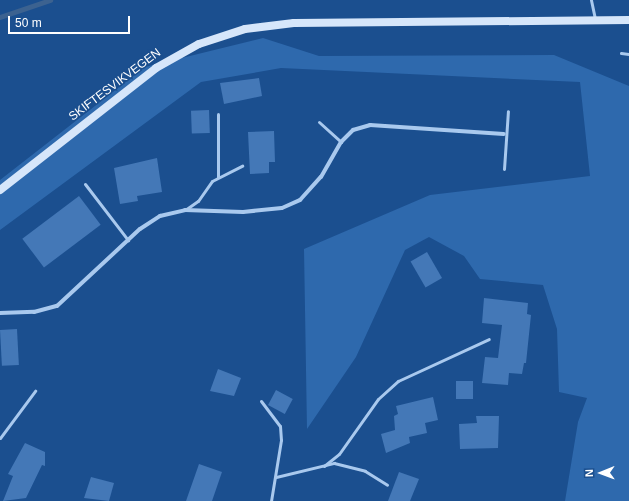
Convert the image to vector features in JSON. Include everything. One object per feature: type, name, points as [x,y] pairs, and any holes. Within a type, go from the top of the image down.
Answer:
[{"type":"main road","name":"SKIFTESVIKVEGEN","points":[[0,190],[156,68],[222,36],[294,23],[629,20]]},
{"type":"street","points":[[0,313],[34,312],[57,306],[128,240],[160,216],[185,210],[243,212],[282,208],[300,200],[312,187],[341,142],[353,130],[370,126],[504,134]]},
{"type":"lane","points":[[592,0],[595,20]]},
{"type":"lane","points":[[621,53],[629,54]]},
{"type":"lane","points":[[504,169],[504,134],[508,111]]},
{"type":"lane","points":[[218,114],[218,177]]},
{"type":"lane","points":[[319,122],[341,142]]},
{"type":"lane","points":[[185,210],[198,201],[208,185],[218,177],[242,166]]},
{"type":"lane","points":[[85,184],[128,240]]},
{"type":"lane","points":[[324,466],[339,454],[378,399],[398,381],[489,339]]},
{"type":"lane","points":[[0,438],[35,391]]},
{"type":"lane","points":[[261,401],[280,426],[281,453],[271,501]]},
{"type":"lane","points":[[276,477],[336,463],[365,472],[387,485]]},
{"type":"shaded area","points":[[263,38],[319,56],[554,55],[629,86],[629,501],[565,501],[578,422],[587,398],[559,392],[557,329],[543,285],[480,279],[464,256],[429,237],[405,250],[356,357],[307,429],[304,249],[430,195],[590,176],[580,82],[281,68],[201,82],[0,230],[0,180],[145,67]]},
{"type":"building","points":[[259,78],[262,96],[224,104],[220,83]]},
{"type":"building","points":[[209,110],[210,133],[192,134],[191,111]]},
{"type":"building","points":[[274,131],[275,162],[269,162],[269,173],[250,174],[248,132]]},
{"type":"building","points":[[157,158],[162,192],[137,196],[138,201],[120,204],[114,168]]},
{"type":"building","points":[[79,196],[101,225],[44,267],[22,239]]},
{"type":"building","points":[[427,252],[442,278],[426,287],[411,262]]},
{"type":"building","points":[[484,298],[528,303],[527,314],[531,315],[526,363],[524,363],[522,374],[509,373],[508,385],[482,383],[485,357],[498,358],[502,325],[482,323]]},
{"type":"building","points":[[17,329],[19,365],[2,366],[0,330]]},
{"type":"building","points":[[218,369],[241,378],[234,396],[210,391]]},
{"type":"building","points":[[456,381],[473,381],[473,399],[456,399]]},
{"type":"building","points":[[276,390],[293,399],[285,414],[268,405]]},
{"type":"building","points":[[433,397],[438,420],[425,423],[427,433],[409,437],[410,443],[386,453],[381,434],[395,430],[394,416],[398,414],[396,406]]},
{"type":"building","points":[[476,416],[499,416],[498,448],[460,449],[459,424],[477,423]]},
{"type":"building","points":[[25,443],[45,452],[45,466],[42,465],[26,498],[3,501],[13,476],[8,474]]},
{"type":"building","points":[[199,464],[222,472],[212,501],[186,501]]},
{"type":"building","points":[[399,472],[419,479],[410,501],[388,501]]},
{"type":"building","points":[[91,477],[114,483],[109,501],[84,498]]},
{"type":"waterway","points":[[0,17],[50,0]]}]
